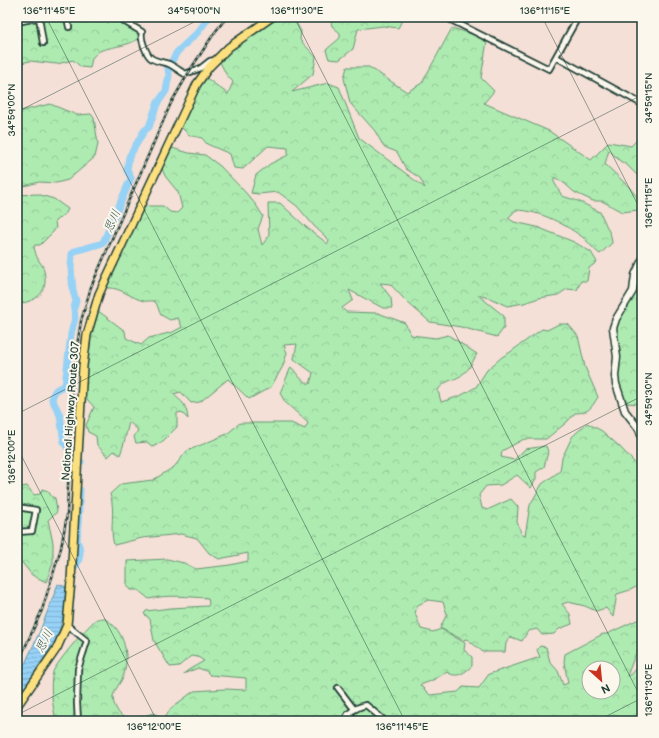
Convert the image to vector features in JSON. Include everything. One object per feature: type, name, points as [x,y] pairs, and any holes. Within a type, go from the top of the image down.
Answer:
[{"type":"highway","name":"National Highway Route 307","points":[[17,706],[57,648],[68,624],[84,349],[88,329],[99,294],[197,84],[215,60],[229,47],[272,17]]},
{"type":"main road","points":[[642,260],[635,275],[634,291],[622,308],[613,328],[617,357],[615,376],[616,384],[625,411],[639,429],[642,438]]},
{"type":"street","points":[[17,22],[40,17],[43,43]]},
{"type":"street","points":[[67,17],[69,26]]},
{"type":"street","points":[[117,17],[142,32],[141,36],[150,57],[185,74],[201,68],[210,61],[215,60]]},
{"type":"street","points":[[445,17],[549,69],[578,17]]},
{"type":"street","points":[[638,17],[642,18]]},
{"type":"street","points":[[556,58],[642,104]]},
{"type":"street","points":[[17,507],[36,510],[32,531],[17,532]]},
{"type":"street","points":[[68,624],[87,641],[78,669],[78,721]]},
{"type":"street","points":[[338,688],[354,709]]},
{"type":"street","points":[[344,721],[348,714],[354,709],[366,705],[385,721]]},
{"type":"street","points":[[348,714],[358,721]]},
{"type":"green space","points":[[17,17],[120,17],[135,29],[140,38],[126,44],[99,51],[92,58],[90,68],[81,67],[73,60],[57,64],[30,61],[17,64]]},
{"type":"green space","points":[[283,17],[293,17],[301,31],[300,40],[316,57],[313,74],[292,92],[328,83],[339,87],[359,138],[425,188],[420,178],[406,169],[397,152],[384,147],[375,131],[350,103],[344,78],[347,67],[369,67],[407,92],[422,83],[452,28],[475,35],[487,41],[481,78],[494,91],[484,103],[549,131],[591,160],[609,142],[631,146],[637,140],[642,142],[642,180],[609,150],[605,164],[629,187],[642,203],[639,210],[622,212],[602,201],[593,201],[574,192],[554,177],[554,182],[562,196],[578,201],[600,212],[611,236],[612,243],[600,254],[577,233],[552,219],[535,213],[516,210],[508,218],[514,222],[537,227],[574,242],[591,252],[597,262],[589,268],[587,281],[581,281],[577,290],[567,289],[558,295],[507,306],[492,299],[478,295],[504,316],[504,328],[497,337],[461,327],[430,322],[407,302],[390,284],[380,283],[391,298],[392,308],[383,308],[349,290],[353,300],[342,308],[346,312],[378,313],[405,323],[411,335],[436,338],[448,335],[477,354],[470,367],[461,376],[447,382],[438,390],[441,402],[460,396],[476,387],[487,370],[502,357],[542,329],[547,330],[559,324],[568,324],[578,336],[585,367],[598,397],[587,411],[575,413],[567,422],[546,439],[524,439],[502,451],[501,457],[514,460],[525,449],[546,446],[548,452],[544,467],[536,472],[536,479],[531,488],[517,475],[501,485],[486,486],[479,495],[482,508],[487,510],[511,499],[518,507],[517,522],[522,535],[525,536],[530,505],[542,484],[560,471],[562,458],[572,437],[587,423],[602,431],[619,446],[634,462],[642,479],[642,584],[617,594],[613,617],[606,608],[596,611],[585,606],[568,602],[562,604],[570,614],[572,624],[559,629],[554,634],[542,635],[537,629],[528,631],[522,641],[511,637],[506,643],[505,652],[483,652],[467,639],[463,640],[440,628],[447,614],[443,602],[428,600],[418,605],[415,613],[421,629],[433,632],[441,629],[465,643],[464,650],[472,657],[472,666],[460,674],[454,675],[447,672],[420,685],[430,695],[458,692],[463,687],[479,688],[489,674],[540,657],[537,650],[540,646],[546,647],[550,662],[558,671],[563,685],[568,683],[564,662],[565,654],[603,634],[607,634],[637,620],[642,621],[642,643],[635,655],[627,676],[631,675],[642,662],[642,721],[163,721],[171,708],[194,691],[225,689],[246,690],[246,678],[210,675],[206,671],[198,668],[183,674],[204,661],[198,657],[191,656],[179,666],[170,667],[154,641],[150,619],[144,614],[146,611],[208,606],[208,598],[171,596],[149,599],[138,590],[131,590],[127,585],[127,561],[167,559],[184,563],[196,569],[230,565],[248,561],[248,553],[219,559],[209,553],[197,538],[181,534],[142,538],[114,545],[112,532],[112,501],[110,494],[121,484],[153,480],[174,467],[187,451],[227,434],[240,423],[291,423],[305,429],[308,423],[285,402],[280,393],[291,367],[301,379],[310,384],[313,373],[294,359],[297,344],[284,345],[287,353],[283,366],[271,387],[249,399],[228,379],[200,402],[191,403],[181,392],[173,394],[184,404],[188,419],[181,412],[177,413],[177,427],[163,441],[153,447],[147,442],[136,443],[134,437],[138,430],[129,422],[120,455],[114,451],[108,457],[97,445],[96,436],[88,432],[86,425],[94,407],[85,397],[89,340],[97,310],[125,331],[126,338],[141,345],[149,338],[173,332],[182,327],[178,318],[170,320],[161,315],[155,302],[139,300],[117,289],[108,288],[106,284],[139,213],[147,206],[163,206],[170,212],[177,213],[182,208],[178,192],[165,176],[161,166],[172,148],[189,153],[205,155],[220,166],[245,192],[263,216],[258,229],[262,245],[269,236],[268,203],[280,203],[306,227],[328,244],[329,240],[314,226],[297,206],[278,192],[258,194],[251,193],[256,175],[270,164],[288,155],[288,148],[268,146],[243,169],[234,168],[230,154],[207,144],[202,138],[189,135],[180,126],[194,94],[205,77],[228,94],[233,82],[226,74],[219,60],[250,36]]},
{"type":"green space","points":[[330,17],[404,17],[398,28],[383,26],[358,29],[353,49],[339,60],[329,59],[326,50],[340,38],[340,33],[332,26]]},
{"type":"green space","points":[[50,104],[77,115],[91,114],[94,118],[98,144],[95,157],[68,180],[56,183],[39,182],[17,188],[17,112]]},
{"type":"green space","points":[[37,194],[54,199],[68,209],[66,213],[55,221],[56,229],[40,245],[35,245],[34,247],[45,275],[44,288],[37,297],[25,303],[17,304],[17,195]]},
{"type":"green space","points":[[642,264],[642,403],[638,404],[627,403],[616,389],[615,328],[619,317],[636,286]]},
{"type":"green space","points":[[27,486],[34,495],[40,494],[42,489],[48,491],[52,497],[55,498],[57,512],[48,520],[53,543],[53,563],[46,582],[32,575],[20,560],[17,563],[17,507],[19,498],[17,498],[17,488]]},
{"type":"green space","points":[[103,618],[116,628],[120,634],[125,649],[126,666],[122,680],[113,696],[115,707],[123,717],[128,719],[153,713],[159,716],[161,721],[56,721],[51,690],[55,667],[87,628],[97,619]]},
{"type":"water","points":[[58,584],[66,587],[64,614],[57,638],[17,699],[17,681],[40,631]]},
{"type":"waterway","name":"思川","points":[[81,462],[68,449],[64,442],[60,415],[52,399],[56,390],[65,386],[71,334],[75,318],[74,308],[76,301],[73,291],[71,268],[72,254],[75,251],[103,243],[131,178],[127,170],[129,157],[144,131],[149,127],[157,104],[166,91],[169,75],[168,68],[177,52],[198,32],[209,17]]},
{"type":"waterway","points":[[573,33],[581,17]]},
{"type":"waterway","points":[[632,17],[637,19]]},
{"type":"waterway","name":"思川","points":[[75,567],[80,555],[80,548],[77,541],[80,490]]},
{"type":"railway","points":[[17,665],[42,610],[61,548],[67,515],[71,403],[76,352],[81,321],[91,287],[171,103],[192,67],[215,32],[227,17]]}]
